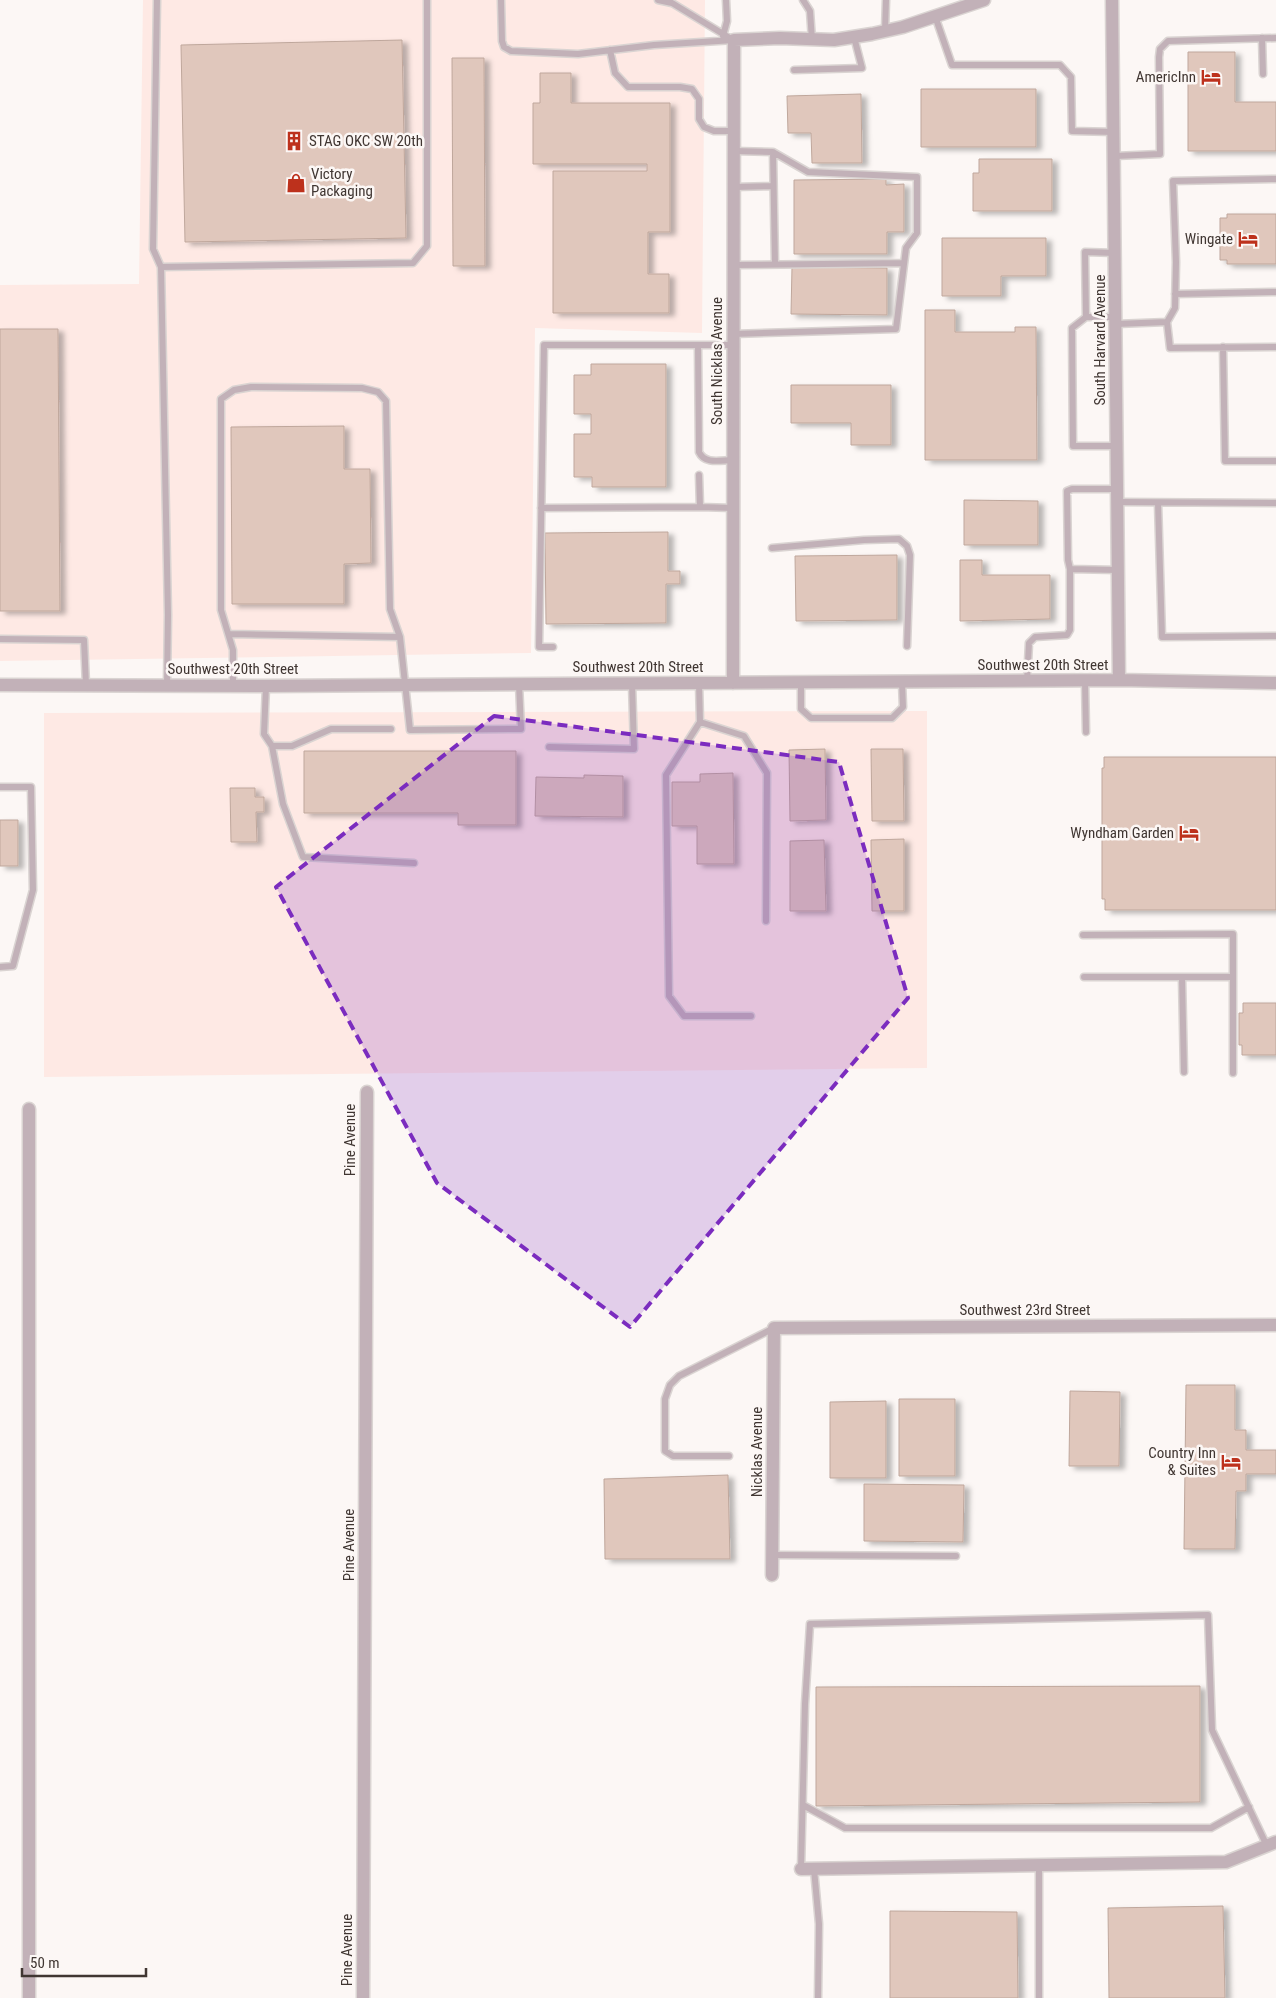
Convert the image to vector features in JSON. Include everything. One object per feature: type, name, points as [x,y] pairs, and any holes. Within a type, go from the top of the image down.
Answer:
[{"type":"street","points":[[729,38],[834,40],[885,31],[984,0]]},
{"type":"street","name":"South Harvard Avenue","points":[[1112,0],[1115,132],[1119,680]]},
{"type":"street","name":"South Nicklas Avenue","points":[[729,38],[734,131],[733,683]]},
{"type":"street","name":"Southwest 20th Street","points":[[0,685],[266,686],[1119,680],[1276,683]]},
{"type":"street","name":"Pine Avenue","points":[[363,1998],[367,1092]]},
{"type":"street","points":[[29,1109],[29,1998]]},
{"type":"street","name":"Southwest 23rd Street","points":[[774,1328],[1276,1325]]},
{"type":"street","name":"Nicklas Avenue","points":[[772,1575],[774,1328]]},
{"type":"street","points":[[808,1869],[1226,1862],[1272,1844]]},
{"type":"lane","points":[[157,0],[153,249],[161,267],[168,686]]},
{"type":"lane","points":[[161,267],[413,263],[427,246],[427,0]]},
{"type":"lane","points":[[501,0],[502,41],[504,47],[511,51],[578,54],[729,38]]},
{"type":"lane","points":[[658,0],[672,3],[729,38]]},
{"type":"lane","points":[[726,0],[729,38]]},
{"type":"lane","points":[[804,0],[810,11],[812,40]]},
{"type":"lane","points":[[885,31],[886,0]]},
{"type":"lane","points":[[935,16],[952,65],[1060,65],[1071,77],[1072,131],[1115,132]]},
{"type":"lane","points":[[794,70],[862,68],[854,37]]},
{"type":"lane","points":[[1262,38],[1263,74]]},
{"type":"lane","points":[[1115,156],[1160,154],[1159,58],[1160,49],[1163,44],[1175,40],[1276,38]]},
{"type":"lane","points":[[610,50],[615,73],[628,87],[680,87],[692,89],[699,99],[699,119],[704,127],[714,130],[734,131]]},
{"type":"lane","points":[[553,647],[539,647],[544,345],[698,345],[733,339],[896,329],[906,248],[917,234],[917,177],[808,172],[773,152],[734,151]]},
{"type":"lane","points":[[773,152],[775,264]]},
{"type":"lane","points":[[1276,179],[1173,181],[1175,308],[1166,322],[1170,348],[1276,347]]},
{"type":"lane","points":[[734,188],[773,186]]},
{"type":"lane","points":[[1086,317],[1084,252],[1116,253]]},
{"type":"lane","points":[[734,265],[904,263]]},
{"type":"lane","points":[[1175,294],[1276,292]]},
{"type":"lane","points":[[1117,446],[1073,446],[1072,328],[1086,317],[1166,322]]},
{"type":"lane","points":[[698,345],[699,452],[701,457],[707,461],[733,460]]},
{"type":"lane","points":[[1223,347],[1225,461],[1276,461]]},
{"type":"lane","points":[[233,686],[233,650],[230,634],[221,610],[222,399],[234,390],[251,387],[362,388],[378,392],[386,401],[390,609],[400,637],[410,730],[520,729],[519,684]]},
{"type":"lane","points":[[700,476],[700,508]]},
{"type":"lane","points":[[1027,681],[1029,643],[1031,640],[1035,637],[1067,635],[1070,630],[1067,491],[1072,489],[1117,489]]},
{"type":"lane","points":[[1118,502],[1276,503]]},
{"type":"lane","points":[[1158,502],[1162,637],[1276,636]]},
{"type":"lane","points":[[541,508],[733,508]]},
{"type":"lane","points":[[772,548],[899,539],[907,546],[910,554],[907,646]]},
{"type":"lane","points":[[1070,568],[1118,570]]},
{"type":"lane","points":[[230,634],[400,637]]},
{"type":"lane","points":[[0,639],[84,640],[86,685]]},
{"type":"lane","points":[[1085,681],[1086,732]]},
{"type":"lane","points":[[800,682],[801,709],[811,718],[892,718],[903,707],[902,682]]},
{"type":"lane","points":[[549,747],[634,749],[632,683]]},
{"type":"lane","points":[[699,683],[700,722],[666,775],[669,996],[684,1016],[751,1016]]},
{"type":"lane","points":[[266,686],[264,734],[272,746],[283,804],[303,857],[414,863]]},
{"type":"lane","points":[[700,722],[744,736],[767,773],[766,921]]},
{"type":"lane","points":[[272,746],[292,746],[332,729],[391,729]]},
{"type":"lane","points":[[0,787],[31,787],[33,890],[13,966],[0,966]]},
{"type":"lane","points":[[1083,935],[1233,934],[1233,1073]]},
{"type":"lane","points":[[1084,978],[1233,977]]},
{"type":"lane","points":[[1182,978],[1184,1072]]},
{"type":"lane","points":[[729,1456],[673,1456],[665,1451],[664,1399],[670,1385],[679,1376],[774,1328]]},
{"type":"lane","points":[[772,1555],[956,1556]]},
{"type":"lane","points":[[818,1998],[819,1924],[808,1869],[803,1805],[805,1704],[810,1624],[1208,1615],[1212,1730],[1249,1807],[1272,1844]]},
{"type":"lane","points":[[803,1805],[845,1828],[1211,1828],[1249,1807]]},
{"type":"lane","points":[[1039,1866],[1039,1998]]},
{"type":"highlighted area","points":[[494,716],[839,762],[908,998],[630,1327],[437,1183],[276,887]]},
{"type":"shaded area","points":[[143,0],[705,0],[702,333],[535,328],[531,653],[0,661],[0,285],[139,284]]},
{"type":"shaded area","points":[[927,711],[927,1068],[44,1077],[44,713]]},
{"type":"building","name":"STAG OKC SW 20th","points":[[402,40],[406,238],[185,242],[181,45]]},
{"type":"building","name":"AmericInn","points":[[1188,52],[1235,52],[1235,102],[1276,102],[1276,151],[1188,151]]},
{"type":"building","points":[[452,58],[484,58],[485,266],[453,266]]},
{"type":"building","points":[[540,73],[571,73],[571,103],[670,103],[670,232],[648,232],[648,274],[669,274],[669,313],[553,313],[553,171],[647,171],[647,164],[533,164],[533,103],[540,103]]},
{"type":"building","points":[[921,89],[1036,89],[1036,147],[921,147]]},
{"type":"building","points":[[861,94],[862,163],[812,163],[811,133],[788,133],[787,96]]},
{"type":"building","points":[[979,159],[1052,159],[1052,211],[973,211],[973,173],[979,173]]},
{"type":"building","points":[[886,179],[886,185],[904,184],[904,232],[887,232],[887,254],[794,254],[794,180]]},
{"type":"building","name":"Wingate","points":[[1227,214],[1276,214],[1276,264],[1227,264],[1227,260],[1220,260],[1220,218],[1227,218]]},
{"type":"building","points":[[942,238],[1046,238],[1046,276],[1001,276],[1001,296],[942,296]]},
{"type":"building","points":[[792,267],[887,268],[887,315],[791,314]]},
{"type":"building","points":[[925,310],[955,310],[955,332],[1015,332],[1015,327],[1036,327],[1037,460],[925,460]]},
{"type":"building","points":[[0,329],[58,329],[60,611],[0,611]]},
{"type":"building","points":[[591,364],[666,364],[666,487],[592,487],[592,477],[574,477],[574,434],[591,434],[591,414],[574,414],[574,375],[591,375]]},
{"type":"building","points":[[791,385],[891,385],[891,445],[851,445],[851,423],[791,423]]},
{"type":"building","points":[[344,426],[344,469],[370,469],[371,563],[344,564],[344,604],[232,604],[231,427]]},
{"type":"building","points":[[964,500],[1038,501],[1038,545],[964,545]]},
{"type":"building","points":[[668,532],[668,571],[680,571],[680,584],[666,584],[666,623],[546,624],[545,533]]},
{"type":"building","points":[[897,555],[897,620],[796,621],[795,556]]},
{"type":"building","points":[[960,560],[982,560],[982,575],[1050,575],[1050,619],[960,621]]},
{"type":"building","points":[[825,749],[826,820],[790,821],[789,750]]},
{"type":"building","points":[[871,749],[903,749],[904,821],[872,821]]},
{"type":"building","points":[[304,751],[516,751],[516,825],[458,825],[458,813],[304,813]]},
{"type":"building","name":"Wyndham Garden","points":[[1104,757],[1276,757],[1276,910],[1105,910],[1105,899],[1102,899],[1102,768],[1104,768]]},
{"type":"building","points":[[733,773],[734,864],[697,864],[697,826],[672,826],[672,782],[700,782],[700,774]]},
{"type":"building","points":[[584,775],[623,776],[623,817],[535,816],[536,777],[584,778]]},
{"type":"building","points":[[230,788],[255,788],[255,797],[264,797],[264,812],[256,812],[257,842],[231,842]]},
{"type":"building","points":[[0,820],[18,820],[18,866],[0,866]]},
{"type":"building","points":[[904,839],[904,911],[872,911],[871,840]]},
{"type":"building","points":[[824,840],[826,911],[790,911],[790,841]]},
{"type":"building","points":[[1243,1003],[1276,1003],[1276,1055],[1242,1055],[1242,1045],[1239,1045],[1239,1013],[1243,1013]]},
{"type":"building","name":"Country Inn & Suites","points":[[1186,1385],[1235,1385],[1235,1430],[1246,1430],[1246,1450],[1276,1450],[1276,1474],[1246,1474],[1246,1491],[1236,1491],[1235,1549],[1184,1549]]},
{"type":"building","points":[[1070,1391],[1120,1392],[1119,1466],[1069,1466]]},
{"type":"building","points":[[899,1399],[955,1399],[955,1476],[899,1476]]},
{"type":"building","points":[[886,1401],[886,1478],[830,1478],[830,1402]]},
{"type":"building","points":[[728,1475],[730,1559],[605,1559],[604,1479]]},
{"type":"building","points":[[864,1484],[964,1485],[963,1542],[864,1541]]},
{"type":"building","points":[[1200,1686],[1200,1802],[816,1806],[816,1687]]},
{"type":"building","points":[[1223,1906],[1225,1998],[1109,1998],[1108,1908]]},
{"type":"building","points":[[890,1911],[1017,1912],[1018,1998],[890,1998]]},
{"type":"place","name":"AmericInn","points":[[1211,77]]},
{"type":"place","name":"STAG OKC SW 20th","points":[[294,141]]},
{"type":"place","name":"Victory Packaging","points":[[296,183]]},
{"type":"place","name":"Wingate","points":[[1248,239]]},
{"type":"place","name":"Wyndham Garden","points":[[1189,833]]},
{"type":"place","name":"Country Inn & Suites","points":[[1231,1462]]}]
